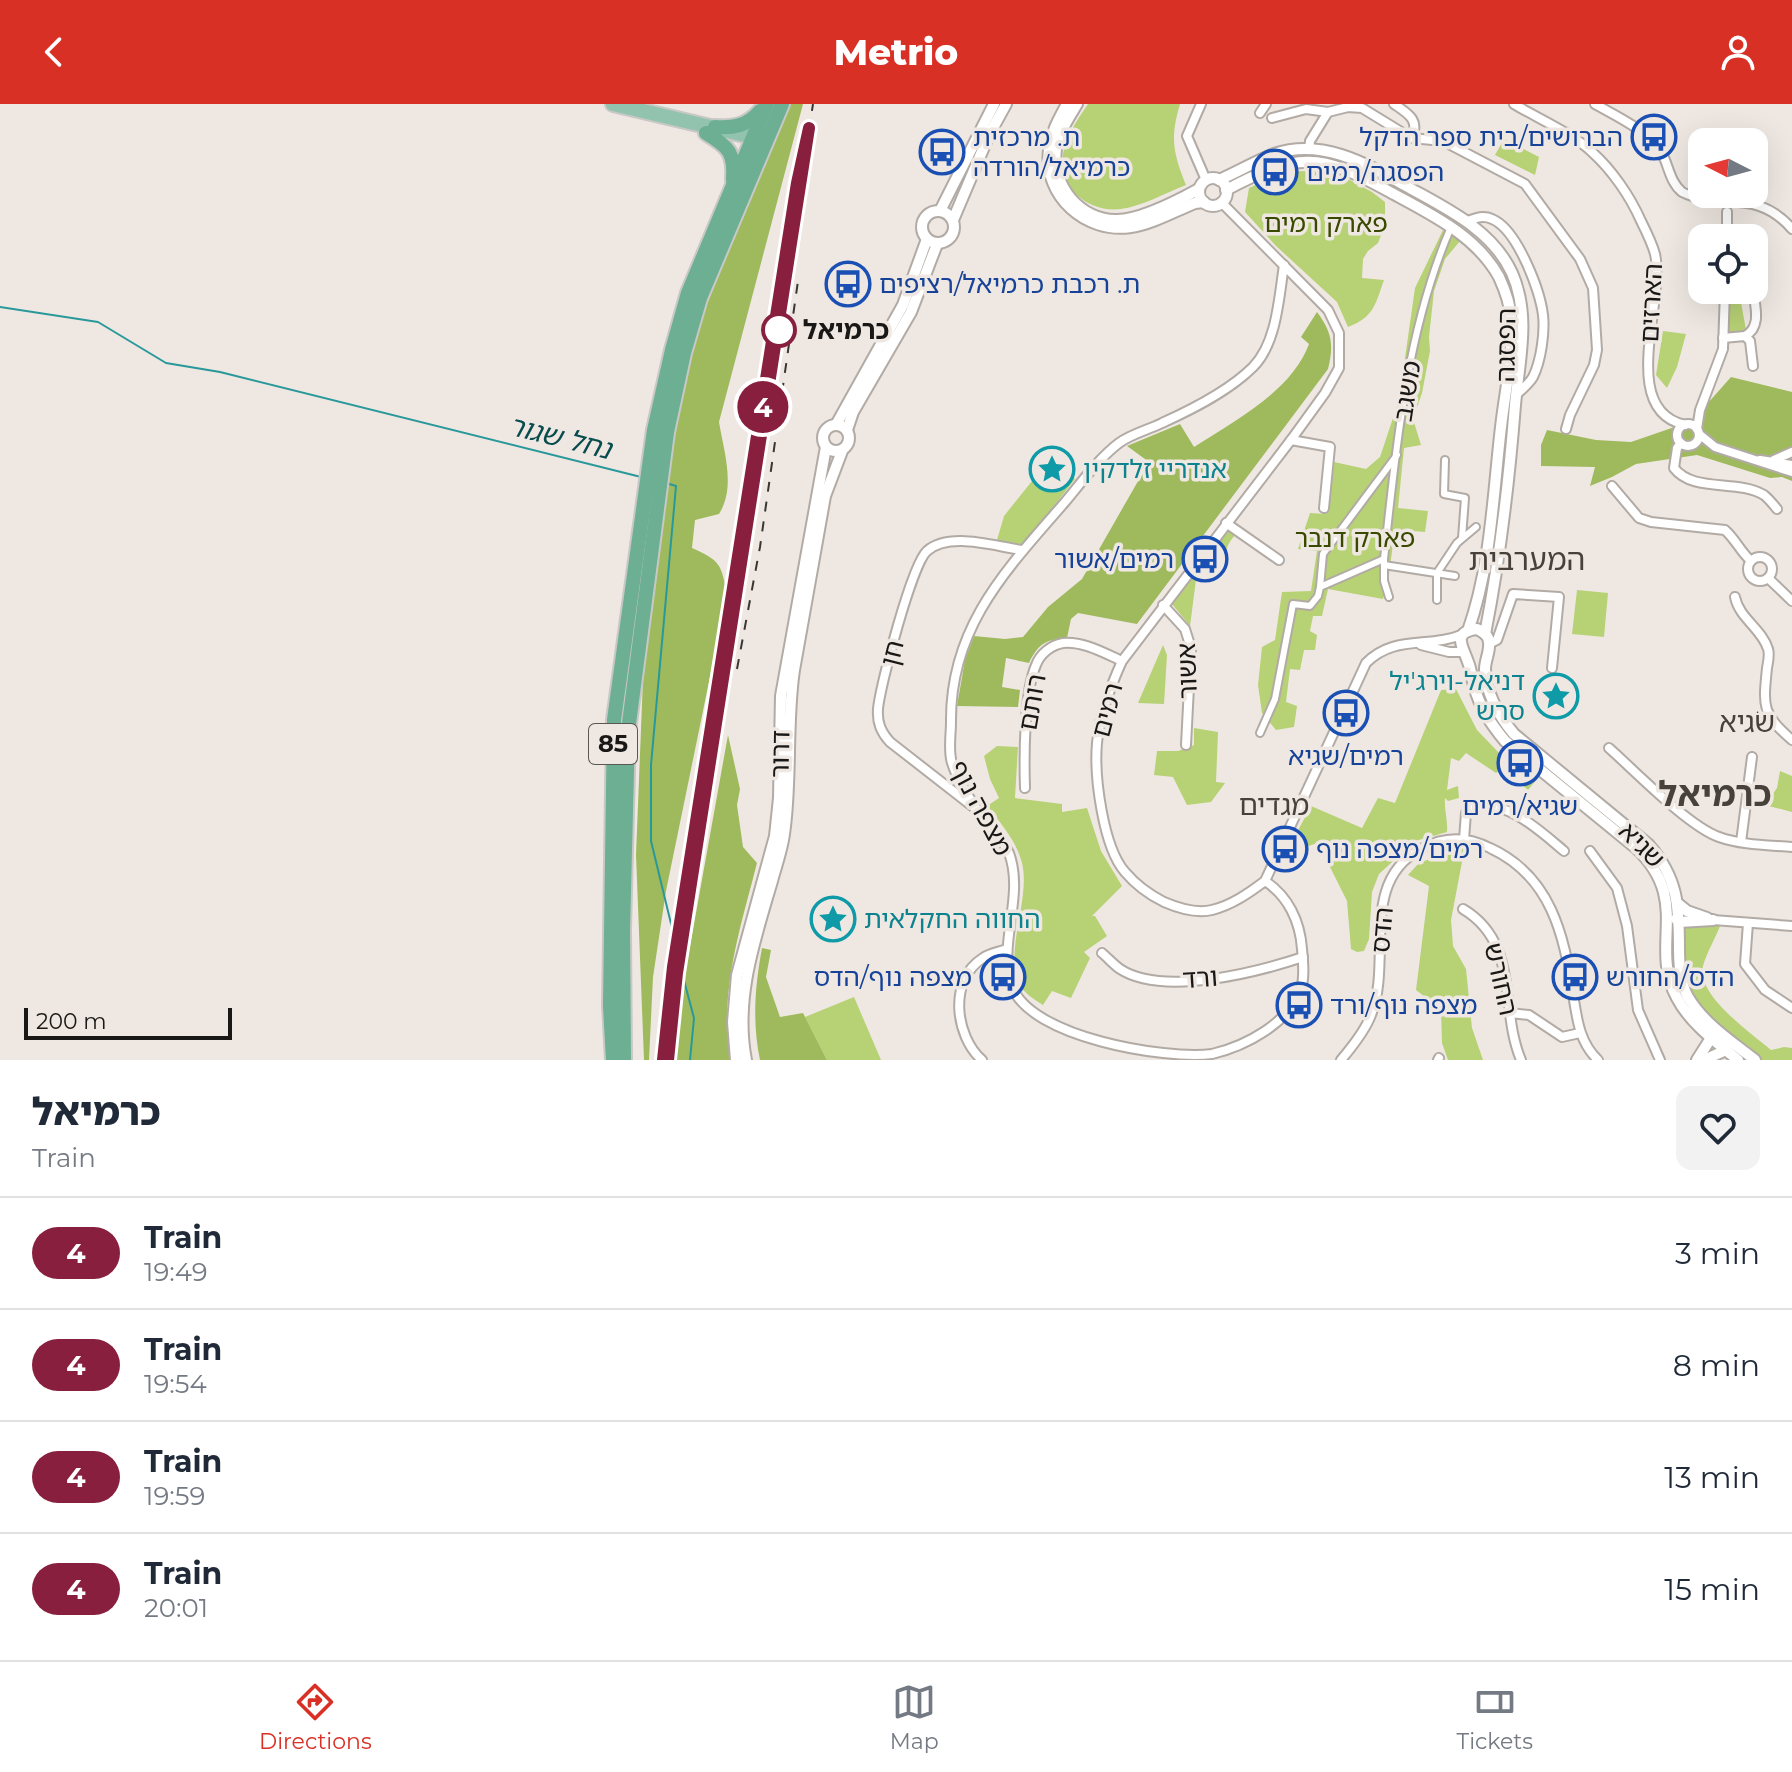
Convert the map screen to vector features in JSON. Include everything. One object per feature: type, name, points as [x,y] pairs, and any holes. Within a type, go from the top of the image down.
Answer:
[{"type":"highway","points":[[710,130],[732,128],[749,122],[766,104]]},
{"type":"highway","name":"85","points":[[613,1060],[610,1006],[614,720],[654,480],[678,379],[700,298],[766,104]]},
{"type":"highway","name":"85","points":[[624,1060],[623,930],[628,731],[660,400],[688,293],[732,187],[755,143],[782,104]]},
{"type":"highway","points":[[710,130],[731,154],[732,187]]},
{"type":"main road","points":[[613,104],[755,143]]},
{"type":"street","points":[[953,220],[940,211],[934,211],[924,219],[923,232],[932,241],[949,240],[953,235],[953,220],[969,168],[994,104]]},
{"type":"street","points":[[940,211],[1006,104]]},
{"type":"street","points":[[1067,104],[1052,132],[1049,164],[1059,195],[1076,215],[1103,226],[1133,227],[1195,203],[1214,206],[1221,202],[1226,190],[1219,180],[1129,219],[1103,220],[1080,209],[1065,192],[1055,153],[1060,134],[1077,104]]},
{"type":"street","points":[[1201,104],[1187,136],[1202,185],[1200,197],[1204,202]]},
{"type":"street","points":[[1260,113],[1266,104]]},
{"type":"street","points":[[1394,104],[1410,114],[1415,122],[1415,132],[1411,138]]},
{"type":"street","name":"הארזים","points":[[1514,104],[1590,150],[1614,176],[1640,218],[1656,256],[1648,360],[1651,398],[1683,441]]},
{"type":"street","points":[[1595,104],[1655,144],[1673,182],[1682,192],[1754,204],[1776,214],[1792,229]]},
{"type":"street","points":[[1272,118],[1306,109],[1328,112],[1348,107],[1362,108],[1411,138],[1443,141],[1525,184],[1587,272],[1593,288],[1597,350],[1594,365],[1566,429]]},
{"type":"street","points":[[1309,155],[1310,141],[1328,112]]},
{"type":"street","name":"הפסגה","points":[[1219,180],[1276,154],[1356,159],[1468,221],[1488,238],[1512,273],[1519,295],[1523,342],[1510,395],[1485,566],[1466,633]]},
{"type":"street","name":"הפסגה","points":[[1226,190],[1261,172],[1309,155],[1350,170],[1451,227],[1480,251],[1498,275],[1508,299],[1510,395],[1500,548],[1487,644]]},
{"type":"street","name":"רמים","points":[[1221,202],[1328,310],[1339,333],[1339,368],[1291,440],[1122,661],[1101,716],[1097,743],[1099,800],[1107,834],[1123,870],[1150,895],[1179,909],[1209,911],[1244,896],[1265,881]]},
{"type":"street","points":[[1727,212],[1727,224]]},
{"type":"street","name":"הפסגה","points":[[1468,221],[1479,217],[1500,224],[1518,248],[1539,293],[1543,322],[1534,375],[1510,395]]},
{"type":"street","name":"משגב","points":[[1389,597],[1384,581],[1384,562],[1409,366],[1425,301],[1451,227]]},
{"type":"street","points":[[841,427],[932,241]]},
{"type":"street","name":"מצפה נוף","points":[[1265,881],[1276,888],[1295,916],[1301,936],[1301,988],[1280,1020],[1243,1043],[1211,1054],[1179,1055],[1116,1046],[1052,1025],[1021,1003],[1007,971],[1014,883],[1008,851],[979,812],[951,762],[950,699],[957,663],[979,610],[1005,570],[1119,443],[1168,421],[1218,393],[1255,366],[1269,342],[1284,265]]},
{"type":"street","points":[[1683,441],[1680,428],[1700,410],[1714,379],[1723,349],[1724,304]]},
{"type":"street","points":[[1723,338],[1745,336],[1752,332],[1757,323],[1755,304]]},
{"type":"street","points":[[1745,336],[1750,341],[1753,366]]},
{"type":"street","points":[[1683,441],[1696,442],[1700,410]]},
{"type":"street","points":[[1666,415],[1698,432],[1715,447]]},
{"type":"street","points":[[829,427],[841,427],[850,440],[842,451],[834,452],[826,447],[824,433],[829,427]]},
{"type":"street","points":[[1291,440],[1330,447],[1324,508]]},
{"type":"street","points":[[1683,441],[1715,447],[1792,472]]},
{"type":"street","points":[[1683,441],[1677,448],[1674,468],[1679,475],[1699,482],[1748,488],[1766,496],[1777,509]]},
{"type":"street","name":"דרור","points":[[736,1060],[733,1014],[737,975],[775,836],[781,696],[826,447]]},
{"type":"street","name":"דרור","points":[[746,1060],[743,1022],[746,977],[784,838],[794,670],[825,496],[842,451]]},
{"type":"street","points":[[1772,460],[1792,452]]},
{"type":"street","points":[[1260,733],[1275,699],[1293,604],[1310,606],[1318,596],[1323,554],[1397,455]]},
{"type":"street","points":[[1445,460],[1444,494],[1465,498],[1462,538]]},
{"type":"street","points":[[1755,460],[1792,465]]},
{"type":"street","points":[[1612,486],[1639,518],[1725,530],[1751,561]]},
{"type":"street","points":[[1226,523],[1279,560]]},
{"type":"street","points":[[1437,600],[1437,573],[1462,538],[1476,527]]},
{"type":"street","name":"חן","points":[[979,812],[890,742],[880,731],[878,708],[904,602],[915,571],[927,551],[947,541],[1023,550]]},
{"type":"street","points":[[1761,557],[1769,562],[1771,570],[1768,578],[1758,581],[1751,578],[1748,568],[1751,561],[1761,557]]},
{"type":"street","points":[[1320,587],[1384,562],[1455,576]]},
{"type":"street","points":[[1768,578],[1792,601]]},
{"type":"street","points":[[1421,644],[1464,653],[1473,658],[1487,644],[1497,640],[1513,594],[1559,597],[1552,668]]},
{"type":"street","points":[[1735,597],[1737,608],[1770,652],[1766,710],[1772,722],[1792,740]]},
{"type":"street","name":"אשור","points":[[1163,605],[1185,629],[1191,648],[1186,745]]},
{"type":"street","points":[[1265,881],[1366,663],[1375,654],[1396,644],[1446,642],[1477,629],[1487,644]]},
{"type":"street","points":[[1464,653],[1460,643],[1466,633]]},
{"type":"street","name":"רותם","points":[[1025,788],[1024,749],[1031,689],[1035,665],[1046,650],[1065,643],[1079,644],[1122,661]]},
{"type":"street","name":"שגיא","points":[[1487,644],[1487,683],[1506,725],[1530,749],[1649,845],[1662,860],[1671,877],[1677,903],[1679,960],[1688,996],[1700,1013],[1755,1060]]},
{"type":"street","name":"שגיא","points":[[1464,653],[1481,705],[1498,732],[1523,757],[1653,865],[1661,881],[1667,911],[1667,962],[1677,999],[1692,1019],[1738,1060]]},
{"type":"street","points":[[1609,748],[1695,824],[1718,837],[1792,847]]},
{"type":"street","points":[[1741,842],[1752,757]]},
{"type":"street","points":[[1564,851],[1527,822],[1501,808],[1473,806],[1466,813],[1464,839],[1498,851],[1513,862],[1552,908],[1565,942],[1580,1033],[1598,1060]]},
{"type":"street","name":"הדס","points":[[1341,1060],[1371,1015],[1388,880],[1418,850],[1436,842],[1464,839]]},
{"type":"street","points":[[1590,851],[1617,888],[1627,926],[1638,1010],[1660,1060]]},
{"type":"street","points":[[1677,903],[1687,911],[1713,920]]},
{"type":"street","name":"החורש","points":[[1463,909],[1488,928],[1494,941],[1521,1060]]},
{"type":"street","points":[[1667,911],[1679,922],[1713,920],[1792,926]]},
{"type":"street","points":[[1748,923],[1745,964],[1765,990],[1792,1008]]},
{"type":"street","points":[[982,1060],[964,1035],[960,1018],[963,987],[973,966],[983,957],[1007,949]]},
{"type":"street","name":"ורד","points":[[1102,953],[1122,970],[1164,980],[1207,980],[1265,969],[1303,957]]},
{"type":"street","points":[[1510,1013],[1529,1015],[1562,1037],[1580,1033]]},
{"type":"street","points":[[1697,1060],[1711,1038],[1724,1035]]},
{"type":"street","points":[[1704,1060],[1726,1050]]},
{"type":"green space","points":[[790,104],[803,104],[719,422],[727,469],[727,492],[719,514],[695,520],[692,548],[709,556],[718,565],[727,594],[666,891],[653,977],[649,1060],[644,1060],[636,855],[644,653],[680,392],[702,316]]},
{"type":"green space","points":[[1088,104],[1180,104],[1174,145],[1186,185],[1121,209],[1098,207],[1078,196],[1065,178],[1063,154],[1076,121]]},
{"type":"green space","points":[[1504,139],[1539,157],[1535,175],[1495,155]]},
{"type":"green space","name":"פארק רמים","points":[[1296,171],[1335,172],[1385,202],[1385,225],[1378,243],[1363,259],[1362,278],[1384,280],[1376,303],[1368,314],[1348,327],[1337,302],[1276,246],[1245,212],[1249,188]]},
{"type":"green space","name":"פארק דנבר","points":[[1443,230],[1460,241],[1445,259],[1434,291],[1430,351],[1422,393],[1413,419],[1421,445],[1404,448],[1398,508],[1428,511],[1425,532],[1413,531],[1410,546],[1393,544],[1383,599],[1328,589],[1322,616],[1313,616],[1310,631],[1317,635],[1315,650],[1304,650],[1300,670],[1290,669],[1286,702],[1297,706],[1294,727],[1276,730],[1262,713],[1258,685],[1262,647],[1275,640],[1282,592],[1311,591],[1317,551],[1298,549],[1310,513],[1326,514],[1334,462],[1366,469],[1380,457],[1399,400],[1415,288]]},
{"type":"green space","points":[[1729,304],[1741,304],[1746,330],[1729,333]]},
{"type":"green space","points":[[1317,312],[1330,339],[1328,369],[1137,624],[1078,613],[1071,619],[1067,638],[1044,644],[1029,663],[1006,658],[1002,687],[1020,690],[1018,707],[957,706],[965,660],[974,636],[1023,637],[1048,607],[1082,579],[1149,462],[1127,446],[1180,424],[1194,447],[1243,415],[1276,390],[1301,361],[1309,344],[1301,337]]},
{"type":"green space","points":[[1663,331],[1686,334],[1677,367],[1667,388],[1656,375]]},
{"type":"green space","points":[[1731,377],[1792,392],[1792,481],[1782,477],[1770,478],[1697,455],[1636,464],[1590,486],[1595,467],[1541,466],[1541,445],[1547,430],[1596,440],[1631,442],[1692,421]]},
{"type":"green space","points":[[1052,456],[1075,479],[1022,547],[997,540],[1004,516]]},
{"type":"green space","points":[[1226,530],[1238,533],[1228,546],[1221,574],[1198,565]]},
{"type":"green space","points":[[1197,572],[1190,626],[1172,604]]},
{"type":"green space","points":[[1577,590],[1608,593],[1604,637],[1572,634]]},
{"type":"green space","points":[[1163,645],[1167,655],[1164,704],[1138,703]]},
{"type":"green space","points":[[1456,689],[1477,730],[1500,754],[1536,780],[1528,790],[1502,769],[1496,773],[1466,753],[1459,761],[1451,758],[1447,790],[1458,786],[1459,798],[1448,801],[1445,798],[1447,832],[1415,841],[1379,874],[1372,892],[1369,939],[1364,951],[1357,952],[1351,949],[1347,901],[1318,843],[1286,853],[1311,806],[1362,828],[1378,798],[1395,803],[1441,690]]},
{"type":"green space","points":[[1194,728],[1218,732],[1216,782],[1225,783],[1211,802],[1187,805],[1173,777],[1154,775],[1157,751],[1178,751],[1194,745]]},
{"type":"green space","points":[[728,735],[740,789],[737,805],[743,847],[757,863],[729,985],[727,1010],[731,1060],[675,1060],[680,1002]]},
{"type":"green space","points":[[997,746],[1018,747],[1015,798],[1062,804],[1062,812],[1087,808],[1101,851],[1122,886],[1092,916],[1107,936],[1084,952],[1090,958],[1071,998],[1052,991],[1043,1005],[1022,988],[1016,972],[1014,957],[1024,878],[1016,847],[987,806],[999,798],[984,756]]},
{"type":"green space","points":[[1780,771],[1792,776],[1792,812],[1765,805],[1777,788]]},
{"type":"green space","points":[[1465,846],[1451,920],[1453,946],[1466,969],[1472,1028],[1483,1060],[1448,1060],[1442,1043],[1441,1009],[1416,990],[1429,886],[1408,875],[1419,863]]},
{"type":"green space","points":[[1720,926],[1703,966],[1708,989],[1739,1024],[1771,1050],[1792,1048],[1792,1060],[1762,1060],[1705,1015],[1681,969],[1683,927]]},
{"type":"green space","points":[[762,948],[771,950],[766,977],[780,1017],[803,1013],[827,1060],[760,1060],[755,1004]]},
{"type":"green space","points":[[854,997],[881,1060],[827,1060],[805,1017]]},
{"type":"waterway","name":"נחל שגור","points":[[0,307],[98,322],[166,363],[220,372],[641,477]]},
{"type":"waterway","name":"נחל שגור","points":[[666,483],[676,486],[651,765],[651,841],[674,936]]},
{"type":"waterway","name":"נחל שגור","points":[[682,973],[694,1018],[690,1060]]},
{"type":"railway","points":[[668,1060],[677,973],[813,104]]},
{"type":"railway","points":[[737,669],[760,547],[799,274]]},
{"type":"train","name":"4","points":[[663,1060],[673,967],[797,183],[809,128],[677,973],[668,1060]]},
{"type":"place","name":"הברושים/בית ספר הדקל","points":[[1654,137]]},
{"type":"place","name":"ת. מרכזית כרמיאל/הורדה","points":[[942,152]]},
{"type":"place","name":"הפסגה/רמים","points":[[1275,172]]},
{"type":"place","name":"ת. רכבת כרמיאל/רציפים","points":[[848,284]]},
{"type":"place","name":"כרמיאל","points":[[779,330]]},
{"type":"place","name":"אנדריי זלדקין","points":[[1052,469]]},
{"type":"place","name":"רמים/אשור","points":[[1205,559]]},
{"type":"place","name":"דניאל-וירג'יל סרש","points":[[1556,696]]},
{"type":"place","name":"רמים/שגיא","points":[[1346,713]]},
{"type":"place","name":"שגיא/רמים","points":[[1520,763]]},
{"type":"place","name":"רמים/מצפה נוף","points":[[1285,849]]},
{"type":"place","name":"החווה החקלאית","points":[[833,919]]},
{"type":"place","name":"מצפה נוף/הדס","points":[[1003,977]]},
{"type":"place","name":"הדס/החורש","points":[[1575,977]]},
{"type":"place","name":"מצפה נוף/ורד","points":[[1299,1005]]},
{"type":"district","name":"המערבית","points":[[1527,560]]},
{"type":"district","name":"שׂגיא","points":[[1747,722]]},
{"type":"district","name":"כרמיאל","points":[[1715,794]]},
{"type":"district","name":"מגדים","points":[[1274,805]]}]
